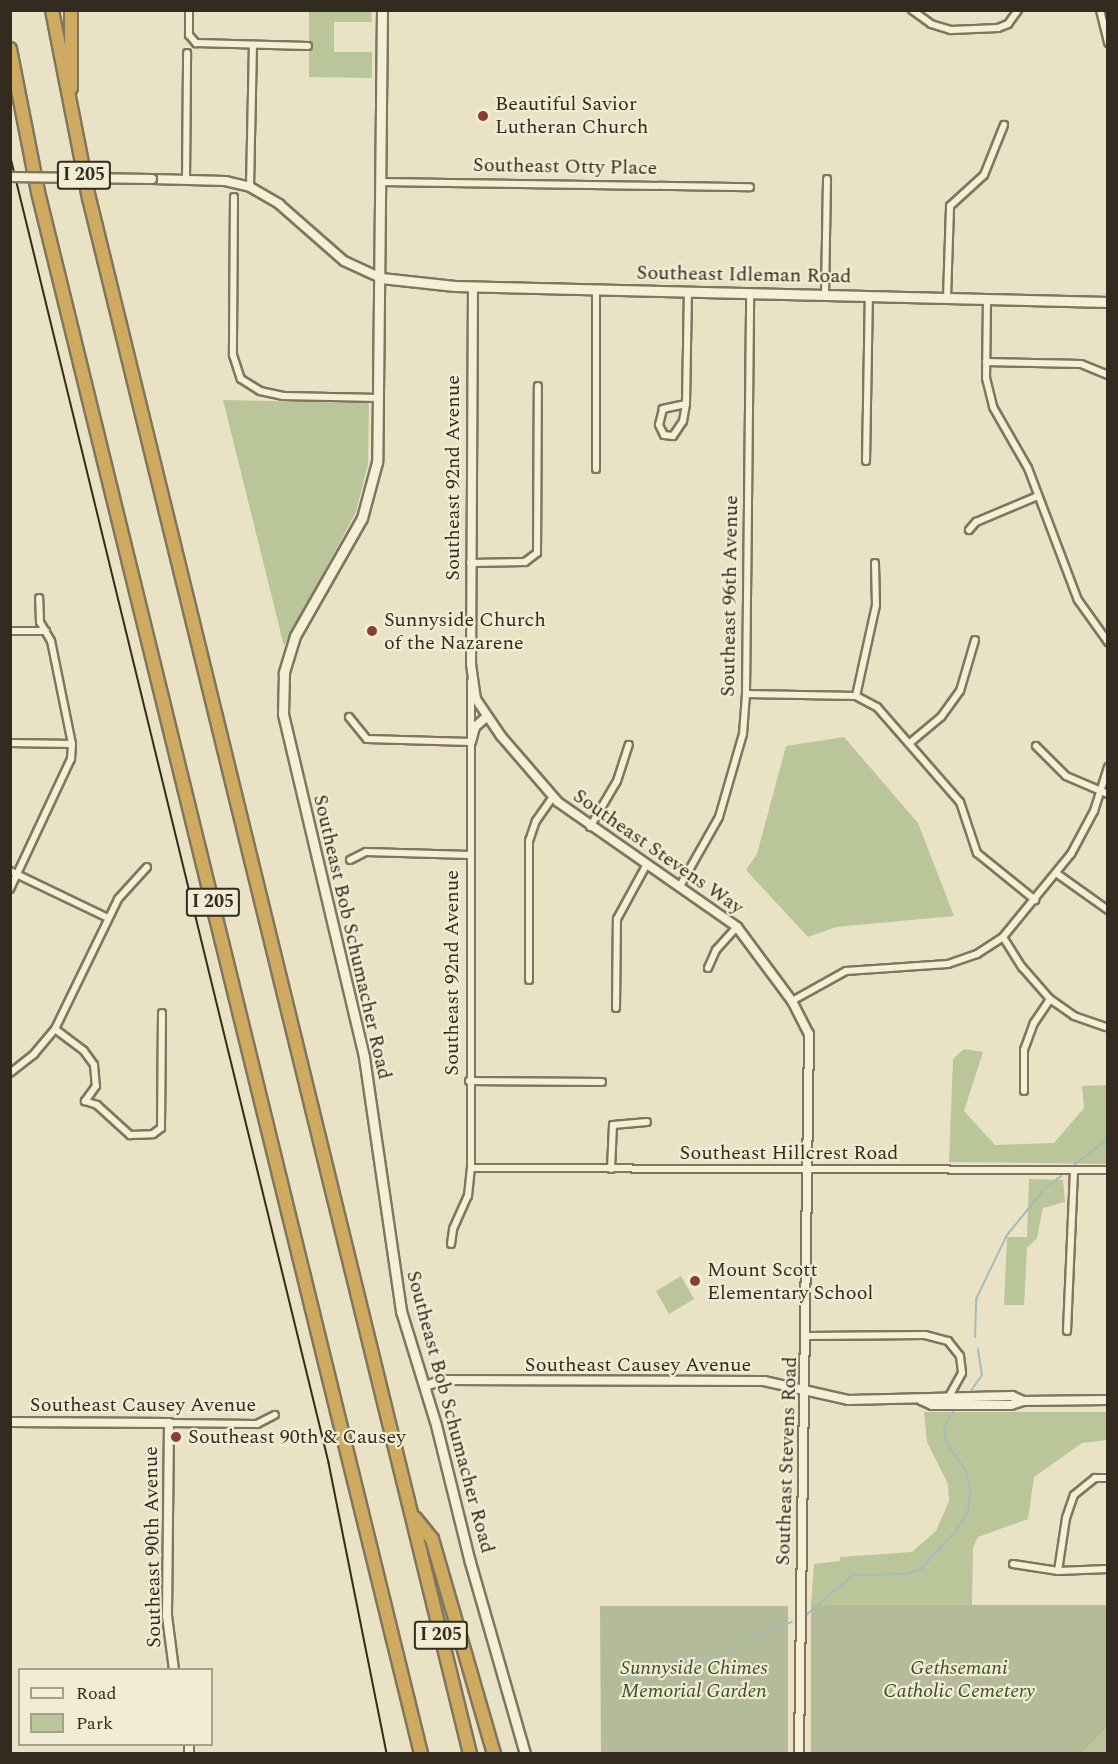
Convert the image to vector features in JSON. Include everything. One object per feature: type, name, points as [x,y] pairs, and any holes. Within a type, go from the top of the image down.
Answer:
[{"type":"highway","name":"I 205","points":[[52,10],[71,117],[414,1516],[470,1754]]},
{"type":"highway","points":[[71,10],[71,117]]},
{"type":"highway","name":"I 205","points":[[10,49],[41,202],[421,1754]]},
{"type":"highway","points":[[414,1516],[432,1539],[494,1754]]},
{"type":"main road","points":[[381,278],[382,10]]},
{"type":"main road","name":"Southeast Idleman Road","points":[[381,278],[417,285],[472,287],[1107,302]]},
{"type":"main road","name":"Southeast Bob Schumacher Road","points":[[381,278],[377,462],[369,504],[295,636],[285,668],[282,708],[364,1057],[398,1296],[425,1386],[525,1754]]},
{"type":"street","points":[[189,10],[189,35],[196,43],[308,46]]},
{"type":"street","points":[[912,10],[931,24],[951,30],[998,28],[1008,24],[1018,10]]},
{"type":"street","points":[[1100,10],[1107,43]]},
{"type":"street","points":[[250,187],[253,45]]},
{"type":"street","points":[[186,180],[187,53]]},
{"type":"street","points":[[947,298],[950,206],[984,175],[1004,125]]},
{"type":"street","points":[[10,177],[186,180],[250,187],[279,204],[344,261],[381,278]]},
{"type":"street","points":[[825,295],[827,179]]},
{"type":"street","name":"Southeast Otty Place","points":[[380,182],[750,187]]},
{"type":"street","points":[[234,197],[233,355],[241,379],[260,391],[283,396],[379,398]]},
{"type":"street","name":"Southeast 92nd Avenue","points":[[451,1244],[453,1229],[468,1197],[471,1168],[469,1081],[472,287]]},
{"type":"street","points":[[596,290],[596,469]]},
{"type":"street","points":[[686,404],[663,409],[659,425],[664,435],[678,431],[686,404],[688,292]]},
{"type":"street","name":"Southeast 96th Avenue","points":[[680,886],[710,837],[730,786],[742,734],[746,694],[750,294]]},
{"type":"street","points":[[866,461],[869,296]]},
{"type":"street","points":[[987,299],[986,362],[993,407],[1028,468],[1078,600],[1107,642]]},
{"type":"street","points":[[986,362],[1087,365],[1107,375]]},
{"type":"street","points":[[470,563],[525,562],[537,553],[538,386]]},
{"type":"street","points":[[969,530],[976,522],[1038,496]]},
{"type":"street","points":[[856,696],[876,605],[876,563]]},
{"type":"street","points":[[10,889],[14,873],[70,759],[72,744],[46,631],[40,622],[39,597]]},
{"type":"street","points":[[10,631],[46,631]]},
{"type":"street","points":[[911,742],[941,717],[960,692],[975,640]]},
{"type":"street","name":"Southeast Stevens Way","points":[[471,676],[476,699],[486,717],[553,797],[590,827],[680,886],[737,927],[792,1001],[807,1027],[811,1044],[807,1170]]},
{"type":"street","points":[[746,694],[856,696],[882,711],[911,742],[960,802],[977,853],[1035,900]]},
{"type":"street","points":[[349,717],[367,740],[471,742],[475,727],[486,717]]},
{"type":"street","points":[[10,742],[72,744]]},
{"type":"street","points":[[590,827],[617,781],[629,745]]},
{"type":"street","points":[[1036,746],[1047,761],[1066,776],[1107,794]]},
{"type":"street","points":[[792,1001],[846,971],[948,964],[977,954],[1003,937],[1056,873],[1083,833],[1107,767]]},
{"type":"street","points":[[529,980],[529,841],[536,821],[553,797]]},
{"type":"street","points":[[350,860],[366,852],[470,855]]},
{"type":"street","points":[[616,1008],[617,919],[647,864]]},
{"type":"street","points":[[10,1073],[34,1054],[56,1029],[108,918],[128,884],[147,867]]},
{"type":"street","points":[[14,873],[108,918]]},
{"type":"street","points":[[1056,873],[1107,910]]},
{"type":"street","points":[[708,968],[716,950],[737,927]]},
{"type":"street","points":[[1003,937],[1022,967],[1050,999],[1074,1016],[1107,1027]]},
{"type":"street","points":[[1024,1092],[1024,1050],[1034,1023],[1050,999]]},
{"type":"street","points":[[56,1029],[78,1046],[93,1065],[96,1086],[86,1101],[97,1105],[130,1135],[153,1134],[161,1128],[162,1012]]},
{"type":"street","points":[[469,1081],[602,1082]]},
{"type":"street","points":[[611,1169],[613,1125],[647,1122]]},
{"type":"street","name":"Southeast Hillcrest Road","points":[[471,1168],[1107,1170]]},
{"type":"street","name":"Southeast Stevens Road","points":[[800,1754],[799,1610],[807,1336],[807,1170]]},
{"type":"street","points":[[1067,1332],[1074,1171]]},
{"type":"street","points":[[807,1336],[937,1336],[948,1341],[960,1356],[960,1383],[952,1396]]},
{"type":"street","name":"Southeast Causey Avenue","points":[[425,1386],[443,1380],[741,1381],[806,1390],[848,1400],[1012,1396],[1023,1401]]},
{"type":"street","name":"Southeast Causey Avenue","points":[[921,1400],[946,1405],[1011,1405],[1023,1401],[1107,1400]]},
{"type":"street","name":"Southeast Causey Avenue","points":[[10,1422],[257,1424],[275,1414]]},
{"type":"street","name":"Southeast 90th Avenue","points":[[169,1423],[167,1616],[174,1668]]},
{"type":"street","points":[[1058,1571],[1073,1498],[1091,1481],[1107,1478]]},
{"type":"street","points":[[1013,1564],[1058,1571],[1107,1569]]},
{"type":"green space","points":[[309,11],[371,11],[372,22],[334,22],[334,52],[372,52],[372,78],[309,77]]},
{"type":"green space","points":[[223,400],[369,403],[368,464],[356,512],[284,646]]},
{"type":"green space","points":[[844,737],[918,823],[954,916],[836,927],[808,937],[746,870],[757,854],[786,746]]},
{"type":"green space","points":[[964,1049],[983,1052],[964,1111],[995,1145],[1054,1143],[1084,1108],[1082,1086],[1107,1085],[1107,1164],[949,1162],[953,1059]]},
{"type":"green space","points":[[1029,1179],[1063,1180],[1065,1202],[1043,1208],[1037,1238],[1027,1248],[1024,1305],[1004,1305],[1007,1237],[1027,1237]]},
{"type":"green space","points":[[681,1276],[694,1299],[669,1314],[656,1291]]},
{"type":"green space","points":[[924,1412],[1106,1412],[1107,1440],[1082,1443],[1034,1477],[1028,1519],[978,1537],[973,1548],[972,1605],[811,1605],[814,1564],[840,1561],[840,1557],[912,1552],[936,1531],[949,1501],[948,1484],[927,1442]]},
{"type":"green space","name":"Gethsemani Catholic Cemetery","points":[[811,1605],[1107,1605],[1107,1727],[1082,1753],[811,1753]]},
{"type":"green space","name":"Sunnyside Chimes Memorial Garden","points":[[600,1606],[788,1606],[788,1753],[601,1753]]},
{"type":"green space","points":[[1107,1727],[1107,1753],[1082,1753]]},
{"type":"waterway","points":[[1074,1165],[1108,1139]]},
{"type":"waterway","points":[[975,1337],[976,1299],[1007,1235],[1046,1187],[1061,1176]]},
{"type":"waterway","points":[[968,1395],[982,1375],[978,1349]]},
{"type":"waterway","points":[[805,1616],[853,1575],[905,1574],[920,1570],[958,1528],[968,1512],[970,1489],[966,1471],[946,1442],[944,1427],[956,1408]]},
{"type":"waterway","points":[[751,1636],[792,1622]]},
{"type":"waterway","points":[[620,1678],[656,1673],[669,1660],[699,1661],[724,1657],[741,1644]]},
{"type":"tram line","points":[[10,154],[329,1463],[387,1754]]},
{"type":"place","name":"Beautiful Savior Lutheran Church","points":[[483,116]]},
{"type":"place","name":"Sunnyside Church of the Nazarene","points":[[372,631]]},
{"type":"place","name":"Mount Scott Elementary School","points":[[695,1281]]},
{"type":"place","name":"Southeast 90th & Causey","points":[[176,1437]]}]
